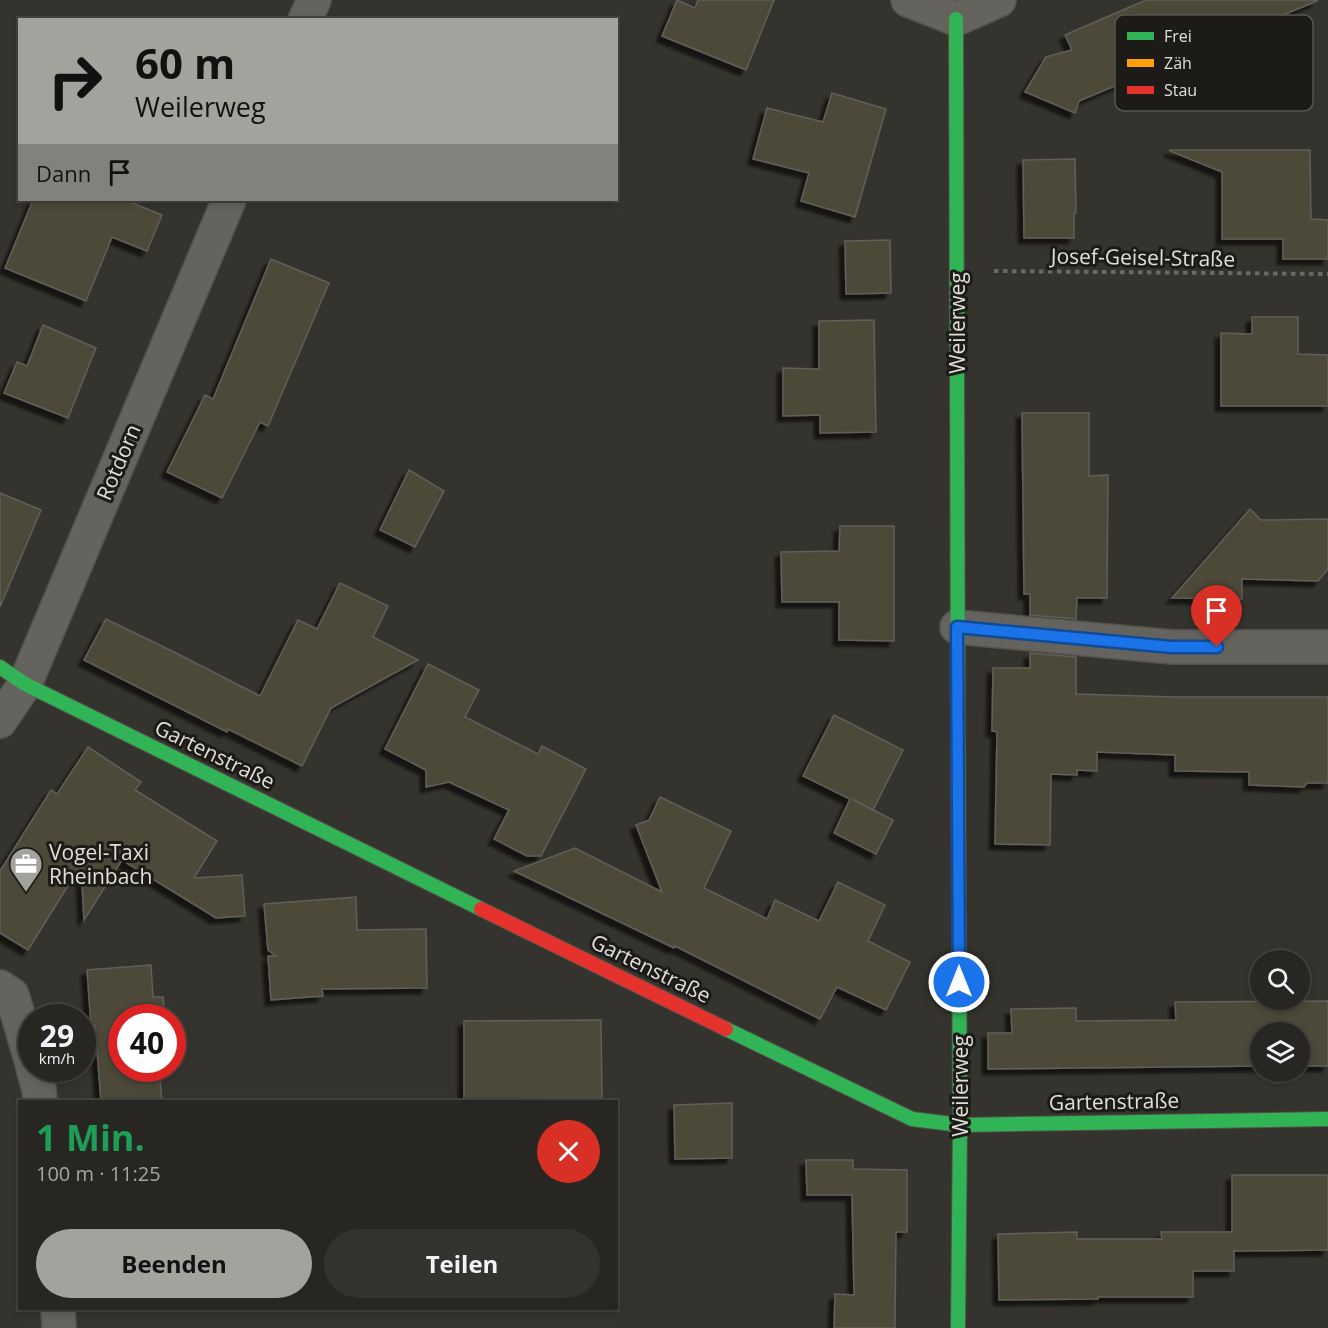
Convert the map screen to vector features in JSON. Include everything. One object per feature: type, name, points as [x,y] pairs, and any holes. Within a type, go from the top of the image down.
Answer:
[{"type":"street","points":[[306,18],[314,0]]},
{"type":"street","points":[[908,0],[956,19],[999,0]]},
{"type":"street","name":"Weilerweg","points":[[956,19],[960,1125],[958,1328]]},
{"type":"street","name":"Rotdorn","points":[[0,721],[12,675],[229,201]]},
{"type":"street","points":[[957,627],[1172,647],[1328,647]]},
{"type":"street","name":"Gartenstraße","points":[[12,675],[912,1119],[960,1125],[1328,1119]]},
{"type":"street","points":[[0,987],[12,995],[18,1015]]},
{"type":"street","points":[[37,1082],[40,1100]]},
{"type":"street","points":[[58,1310],[59,1328]]},
{"type":"path","name":"Josef-Geisel-Straße","points":[[957,270],[1328,274]]},
{"type":"building","points":[[677,0],[695,8],[698,0],[774,0],[746,70],[662,36]]},
{"type":"building","points":[[1146,0],[1317,0],[1283,15],[1115,15],[1115,86],[1079,101],[1075,113],[1025,92],[1046,57],[1072,50],[1065,35]]},
{"type":"building","points":[[832,93],[886,109],[855,217],[801,201],[809,173],[753,159],[767,108],[823,122]]},
{"type":"building","points":[[1170,150],[1310,150],[1311,219],[1328,220],[1328,259],[1283,259],[1283,239],[1222,239],[1222,172]]},
{"type":"building","points":[[1075,159],[1074,238],[1024,238],[1023,160]]},
{"type":"building","points":[[33,201],[127,201],[162,215],[147,251],[112,237],[86,301],[5,268]]},
{"type":"building","points":[[890,240],[891,293],[846,294],[845,241]]},
{"type":"building","points":[[271,259],[329,283],[268,426],[260,422],[222,498],[167,472],[205,395],[213,399]]},
{"type":"building","points":[[1252,317],[1298,317],[1298,354],[1328,355],[1328,406],[1221,406],[1221,333],[1252,334]]},
{"type":"building","points":[[874,320],[876,432],[820,433],[820,415],[783,416],[783,368],[819,369],[819,321]]},
{"type":"building","points":[[43,325],[96,348],[68,418],[4,393],[17,362],[27,366]]},
{"type":"building","points":[[1022,413],[1089,413],[1089,476],[1108,475],[1107,598],[1077,598],[1076,619],[1030,615],[1030,594],[1024,594]]},
{"type":"building","points":[[409,470],[444,491],[415,547],[380,530]]},
{"type":"building","points":[[0,493],[41,510],[0,607]]},
{"type":"building","points":[[1250,509],[1261,520],[1328,519],[1328,569],[1318,581],[1242,579],[1242,599],[1172,598]]},
{"type":"building","points":[[840,526],[894,526],[894,641],[839,640],[839,602],[782,602],[781,552],[839,551]]},
{"type":"building","points":[[340,583],[388,606],[373,637],[418,660],[331,708],[302,766],[228,729],[227,732],[84,660],[106,619],[260,696],[298,620],[317,629]]},
{"type":"building","points":[[1030,653],[1076,657],[1076,694],[1176,697],[1328,697],[1328,783],[1307,783],[1304,787],[1249,785],[1249,772],[1175,771],[1175,755],[1097,752],[1097,771],[1077,770],[1077,775],[1051,774],[1050,845],[995,844],[997,732],[992,731],[993,668],[1030,668]]},
{"type":"building","points":[[428,664],[479,690],[465,717],[538,754],[542,746],[586,769],[541,856],[527,856],[494,839],[509,810],[449,782],[426,787],[426,770],[385,749]]},
{"type":"building","points":[[834,715],[903,750],[873,810],[893,820],[876,854],[834,833],[850,799],[803,776]]},
{"type":"building","points":[[88,747],[141,782],[135,790],[217,841],[194,878],[242,875],[245,916],[216,918],[122,860],[84,920],[81,865],[28,950],[0,933],[0,871],[51,790],[57,794]]},
{"type":"building","points":[[660,797],[731,831],[704,888],[767,919],[775,900],[819,921],[838,882],[885,905],[868,941],[910,962],[886,1010],[837,987],[820,1019],[675,946],[674,948],[514,871],[575,848],[662,892],[636,825],[649,820]]},
{"type":"building","points":[[356,897],[357,930],[426,929],[427,988],[322,989],[323,996],[271,1000],[268,956],[276,956],[268,950],[264,904]]},
{"type":"building","points":[[151,965],[153,997],[163,997],[164,1004],[108,1004],[108,1082],[160,1082],[162,1100],[101,1100],[96,1004],[89,1004],[87,970]]},
{"type":"building","points":[[1310,1001],[1328,1001],[1328,1066],[1310,1066],[1310,1022],[1250,1022],[1250,1066],[988,1069],[988,1033],[1012,1033],[1011,1009],[1076,1008],[1076,1021],[1176,1020],[1175,1002],[1250,1002],[1250,1010],[1310,1010]]},
{"type":"building","points":[[601,1020],[602,1098],[464,1099],[464,1021]]},
{"type":"building","points":[[732,1103],[732,1158],[675,1159],[674,1105]]},
{"type":"building","points":[[806,1160],[853,1160],[853,1169],[907,1170],[907,1232],[896,1232],[895,1328],[834,1328],[835,1294],[854,1295],[852,1195],[807,1195]]},
{"type":"building","points":[[1232,1175],[1328,1175],[1328,1250],[1234,1251],[1234,1271],[1193,1271],[1193,1297],[999,1300],[998,1234],[1077,1232],[1077,1239],[1162,1239],[1161,1232],[1232,1232]]},
{"type":"traffic: fast","points":[[956,19],[958,729]]},
{"type":"traffic: fast","points":[[0,667],[25,684],[481,909]]},
{"type":"traffic: fast","points":[[958,1328],[959,937]]},
{"type":"traffic: fast","points":[[726,1029],[912,1119],[960,1125],[1328,1119]]},
{"type":"traffic: slow","points":[[958,729],[959,937]]},
{"type":"traffic: jam","points":[[481,909],[726,1029]]},
{"type":"place","name":"Vogel-Taxi Rheinbach","points":[[26,893]]},
{"type":"route","points":[[959,982],[957,627],[1172,647],[1217,647]]}]
